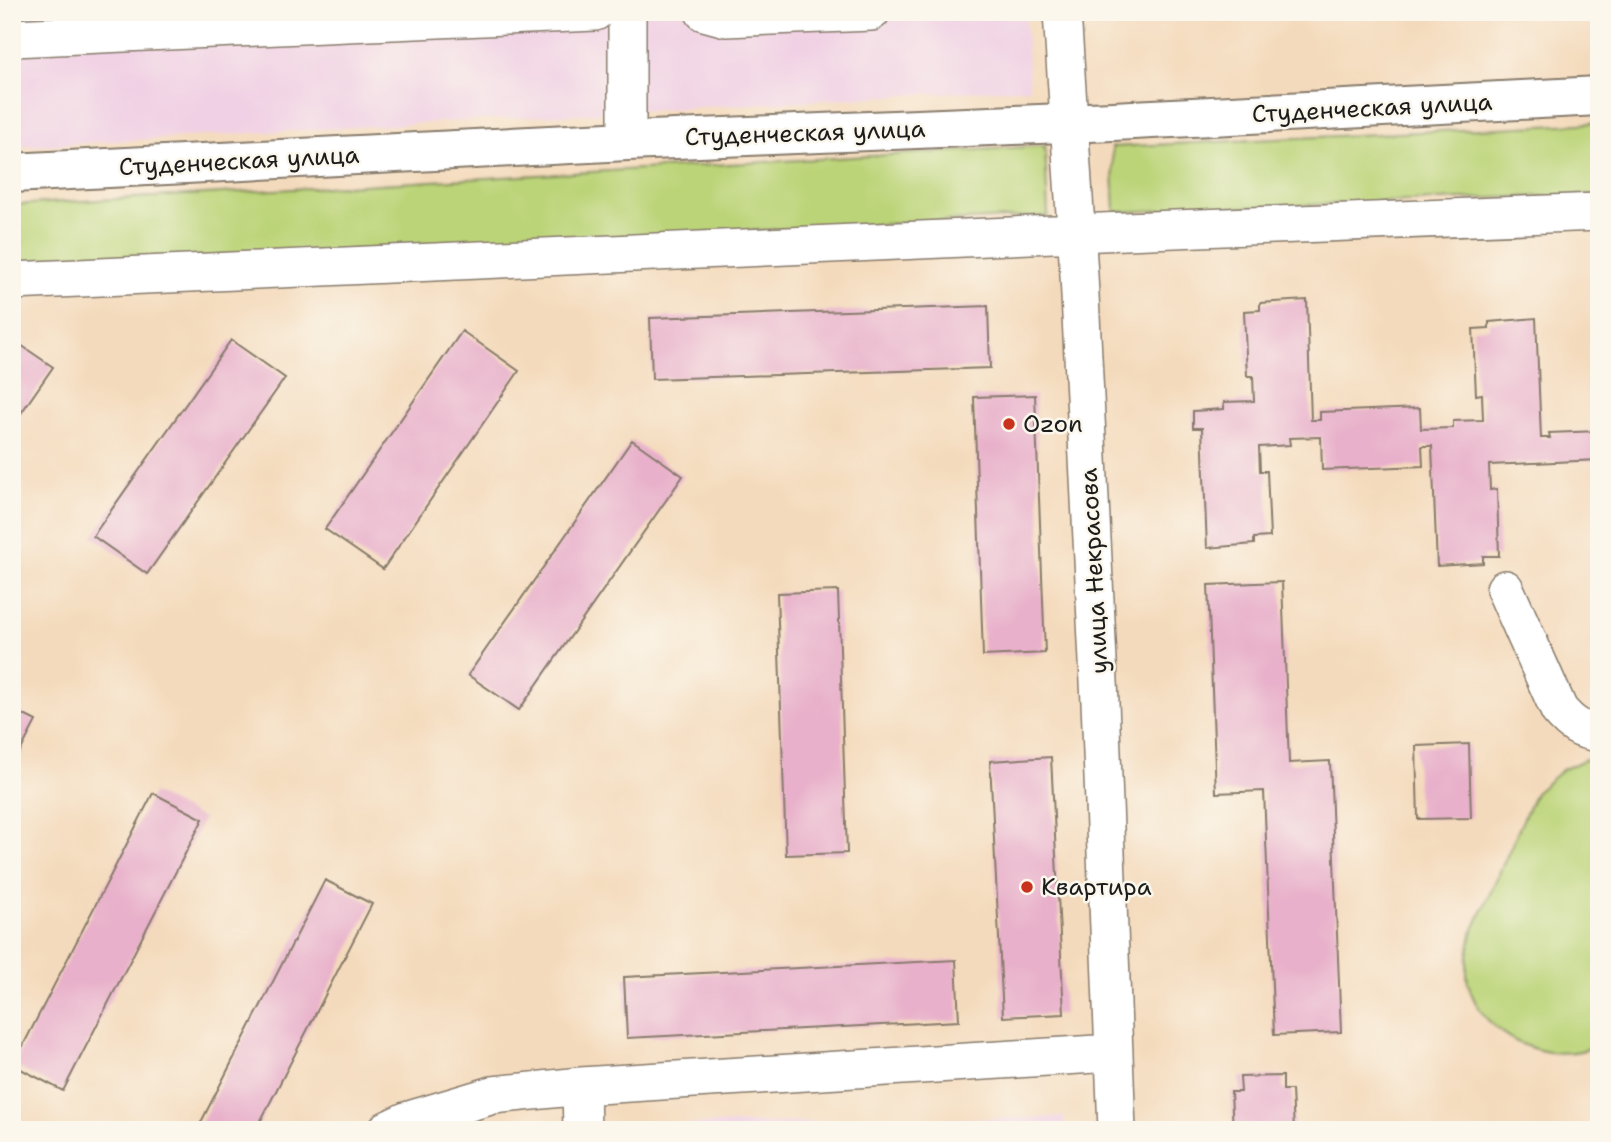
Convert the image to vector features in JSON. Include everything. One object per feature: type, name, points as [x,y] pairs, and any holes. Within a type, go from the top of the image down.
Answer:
[{"type":"main road","name":"Студенческая улица","points":[[12,173],[627,141],[1599,96]]},
{"type":"street","points":[[12,38],[116,23],[595,12]]},
{"type":"street","points":[[627,12],[627,141]]},
{"type":"street","points":[[704,12],[726,18],[871,12]]},
{"type":"street","name":"улица Некрасова","points":[[1062,12],[1100,702],[1116,1130]]},
{"type":"street","points":[[12,281],[1599,212]]},
{"type":"street","points":[[1504,589],[1559,710],[1571,724],[1599,733]]},
{"type":"street","points":[[387,1130],[406,1121],[493,1095],[581,1086],[1112,1053]]},
{"type":"street","points":[[581,1086],[582,1130]]},
{"type":"path","points":[[1107,19],[1259,12]]},
{"type":"shaded area","points":[[12,12],[1025,12],[1029,88],[12,147]]},
{"type":"shaded area","points":[[1064,1117],[1064,1130],[476,1130],[495,1128]]},
{"type":"green space","points":[[1599,123],[1599,194],[1115,212],[1112,147]]},
{"type":"green space","points":[[1045,146],[1048,216],[12,268],[12,205]]},
{"type":"green space","points":[[1599,758],[1599,1045],[1559,1053],[1539,1050],[1502,1033],[1487,1019],[1476,1002],[1467,977],[1472,934],[1535,793],[1562,770],[1586,759]]},
{"type":"building","points":[[1307,300],[1311,420],[1320,420],[1320,412],[1420,408],[1421,429],[1453,428],[1453,421],[1483,420],[1482,394],[1476,395],[1473,329],[1489,328],[1489,322],[1536,318],[1541,438],[1550,438],[1549,433],[1599,431],[1599,460],[1489,465],[1490,490],[1497,489],[1499,556],[1483,556],[1483,563],[1437,566],[1432,446],[1422,446],[1423,466],[1322,470],[1321,437],[1289,438],[1290,445],[1259,447],[1260,471],[1267,471],[1270,537],[1254,538],[1254,544],[1207,548],[1202,428],[1193,428],[1193,411],[1224,409],[1224,402],[1254,401],[1253,376],[1247,376],[1244,311],[1260,310],[1260,303]]},
{"type":"building","points":[[988,306],[990,368],[652,379],[650,318]]},
{"type":"building","points":[[462,331],[519,371],[383,569],[325,529]]},
{"type":"building","points":[[12,339],[53,367],[12,426]]},
{"type":"building","points":[[231,340],[285,378],[147,574],[93,536]]},
{"type":"building","points":[[1035,395],[1045,653],[983,656],[974,397]]},
{"type":"building","points":[[632,440],[683,476],[519,710],[468,675]]},
{"type":"building","points":[[1282,582],[1289,763],[1330,761],[1341,1032],[1274,1035],[1264,791],[1216,793],[1208,585]]},
{"type":"building","points":[[838,591],[847,853],[786,855],[777,593]]},
{"type":"building","points":[[12,709],[36,721],[12,767]]},
{"type":"building","points":[[1469,744],[1471,818],[1418,819],[1416,746]]},
{"type":"building","name":"Квартира","points":[[1051,757],[1064,1014],[1003,1017],[990,761]]},
{"type":"building","points":[[153,793],[203,819],[63,1091],[13,1065]]},
{"type":"building","points":[[325,880],[372,904],[256,1130],[197,1130]]},
{"type":"building","points":[[956,960],[959,1021],[627,1038],[624,977]]},
{"type":"building","points":[[1283,1076],[1283,1090],[1292,1090],[1294,1130],[1233,1130],[1231,1092],[1241,1092],[1240,1077]]},
{"type":"place","name":"Ozon","points":[[1009,424]]},
{"type":"place","name":"Квартира","points":[[1027,887]]}]
